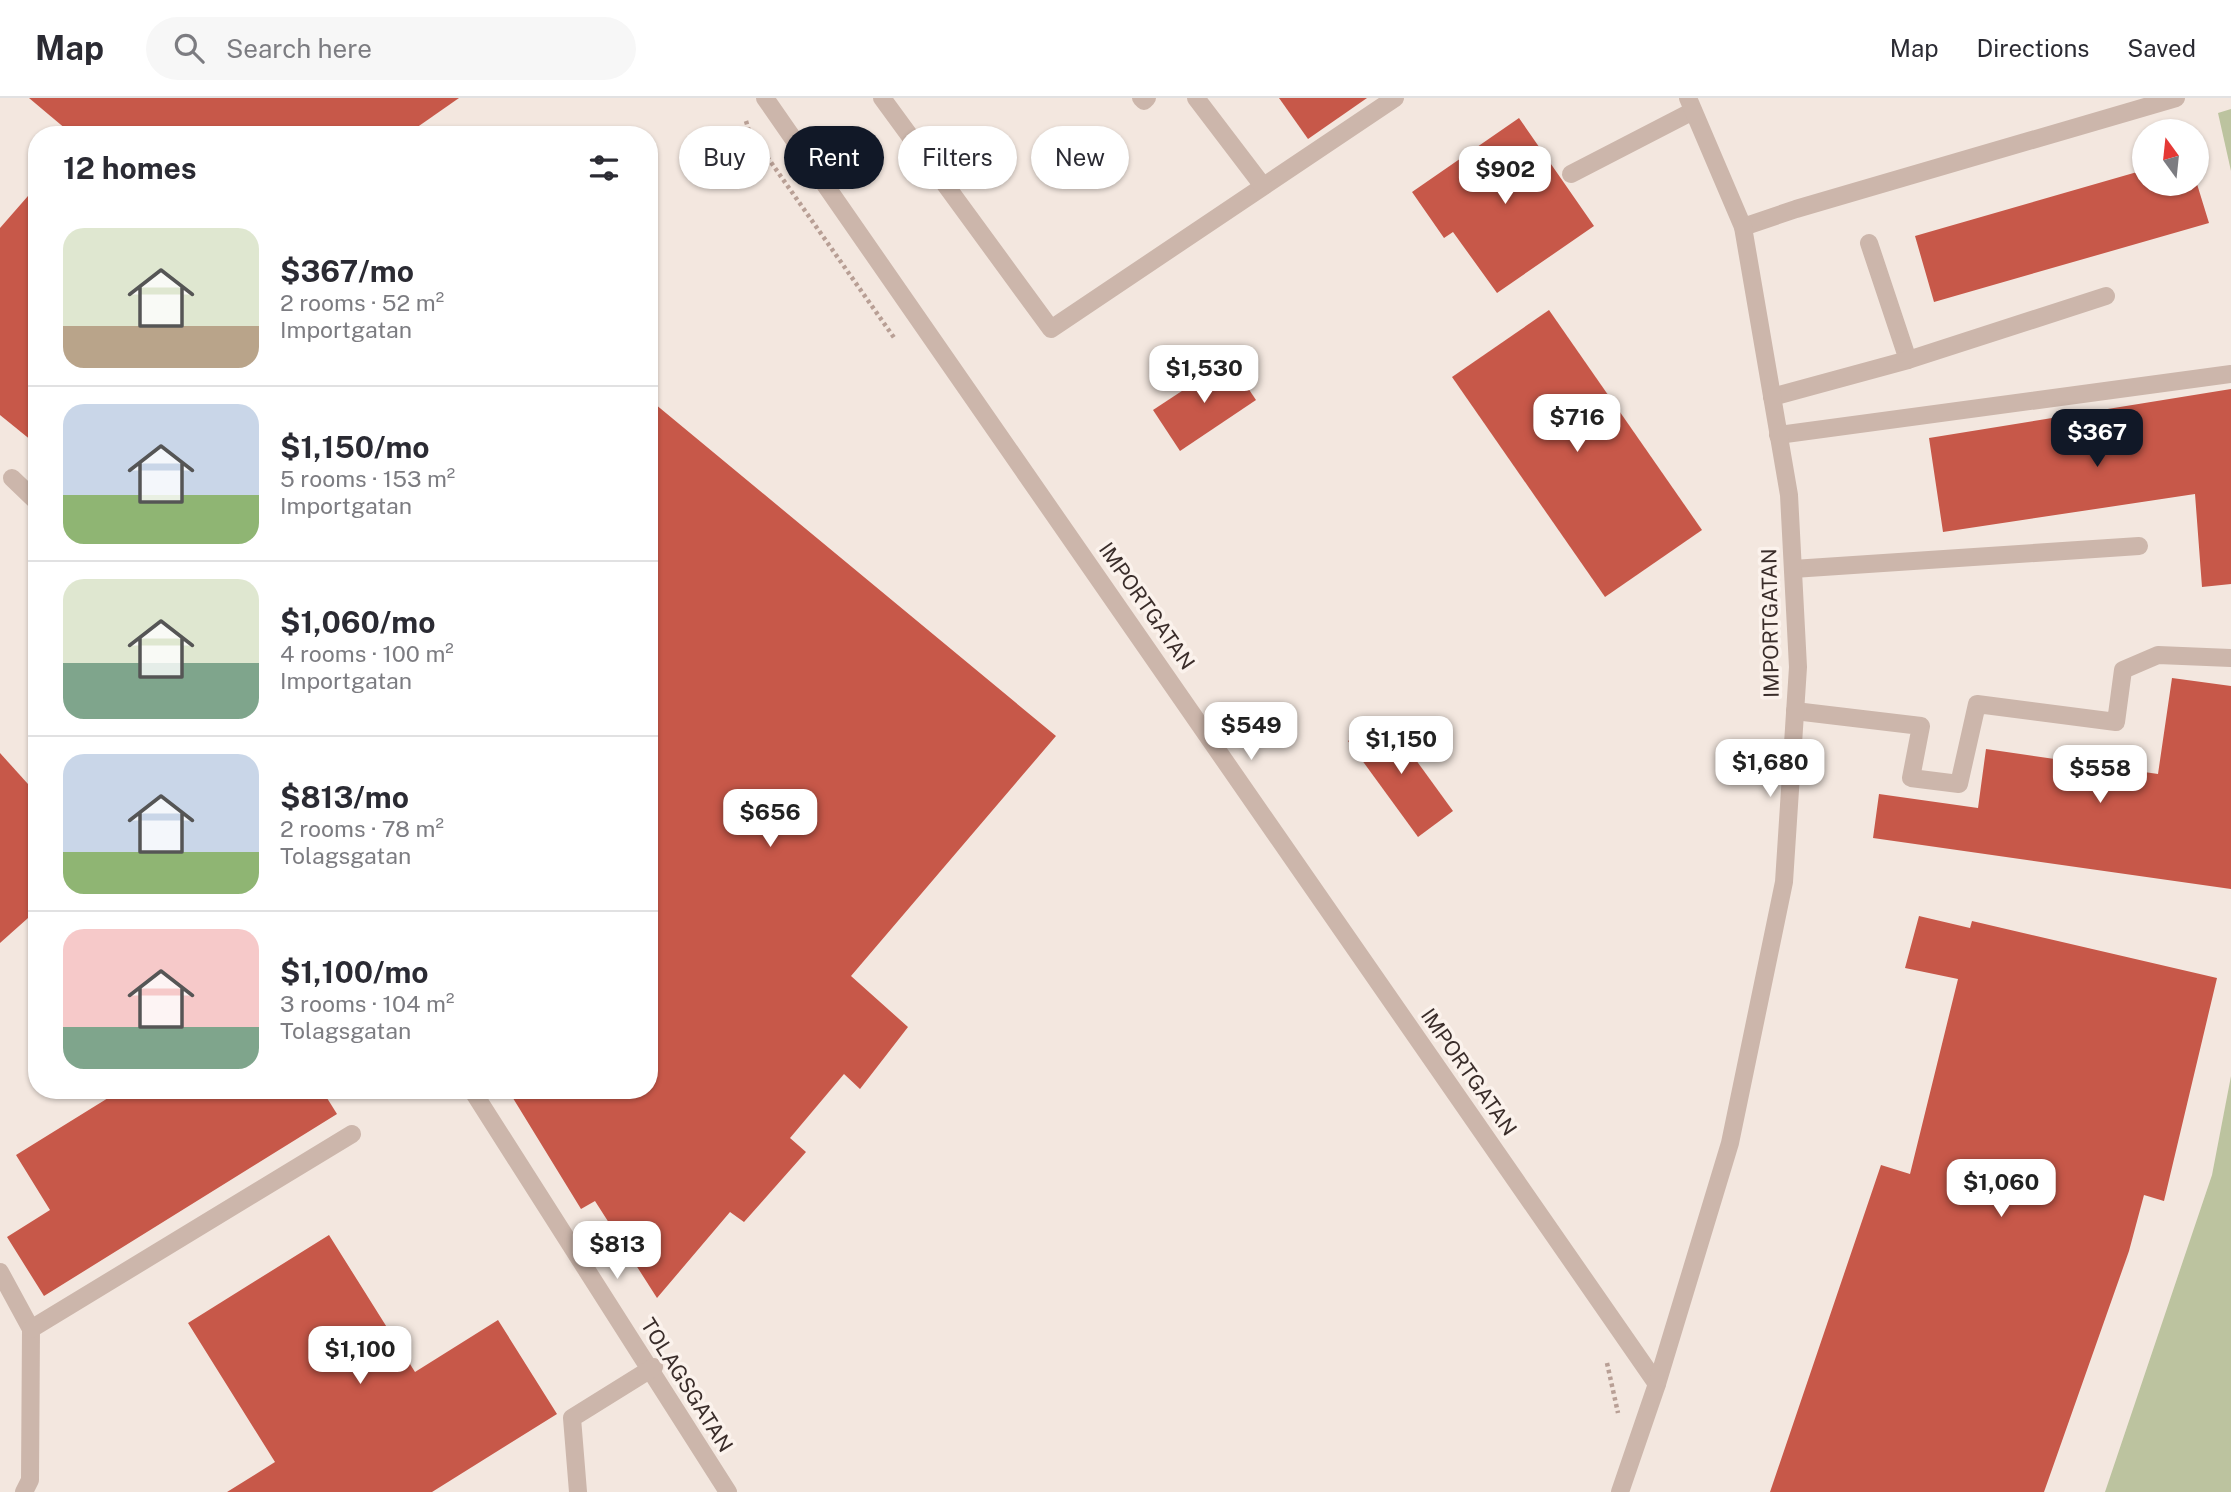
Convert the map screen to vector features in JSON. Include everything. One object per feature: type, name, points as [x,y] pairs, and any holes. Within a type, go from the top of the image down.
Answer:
[{"type":"street","name":"IMPORTGATAN","points":[[765,98],[1657,1384]]},
{"type":"street","points":[[882,98],[1051,329],[1395,98]]},
{"type":"street","points":[[1141,98],[1144,101],[1147,98]]},
{"type":"street","points":[[1196,98],[1264,186]]},
{"type":"street","points":[[1742,227],[2176,98]]},
{"type":"street","name":"IMPORTGATAN","points":[[1620,1492],[1657,1384],[1730,1143],[1782,895],[1798,667],[1789,495],[1742,227],[1690,104]]},
{"type":"street","points":[[1571,174],[1690,104]]},
{"type":"street","points":[[1869,243],[1908,360]]},
{"type":"street","points":[[1772,397],[1908,360],[2106,296]]},
{"type":"street","points":[[1779,435],[2231,374]]},
{"type":"street","points":[[12,478],[28,493]]},
{"type":"street","points":[[1793,569],[2140,547]]},
{"type":"street","points":[[1795,711],[1921,726],[1911,779],[1959,784],[1977,704],[2116,722],[2123,670],[2158,655],[2231,658]]},
{"type":"street","name":"TOLAGSGATAN","points":[[478,1099],[729,1492]]},
{"type":"street","points":[[31,1329],[352,1134]]},
{"type":"street","points":[[0,1272],[31,1329],[30,1480],[24,1492]]},
{"type":"street","points":[[578,1492],[572,1418],[652,1368]]},
{"type":"green space","points":[[2231,109],[2231,171],[2218,113]]},
{"type":"green space","points":[[2231,1076],[2231,1492],[2105,1492],[2212,1175]]},
{"type":"building","points":[[29,98],[459,98],[419,126],[62,126]]},
{"type":"building","points":[[1279,98],[1367,98],[1308,139]]},
{"type":"building","points":[[1519,118],[1594,226],[1497,293],[1453,232],[1444,238],[1412,192]]},
{"type":"building","points":[[2132,173],[2132,196],[2201,196],[2209,223],[1934,302],[1915,236]]},
{"type":"building","points":[[28,196],[28,438],[0,415],[0,228]]},
{"type":"building","points":[[1549,310],[1702,530],[1605,597],[1452,377]]},
{"type":"building","points":[[1229,360],[1256,400],[1180,451],[1153,410]]},
{"type":"building","points":[[2231,389],[2231,584],[2202,587],[2195,494],[1943,532],[1929,438]]},
{"type":"building","points":[[658,406],[1056,736],[851,976],[908,1027],[860,1089],[844,1074],[790,1138],[806,1152],[744,1222],[730,1212],[657,1298],[595,1201],[581,1209],[514,1099],[658,1099]]},
{"type":"building","points":[[2172,678],[2231,686],[2231,889],[1873,838],[1879,794],[1978,808],[1986,749],[2158,774]]},
{"type":"building","points":[[1384,716],[1453,811],[1418,837],[1348,741]]},
{"type":"building","points":[[0,753],[28,784],[28,918],[0,943]]},
{"type":"building","points":[[1919,916],[1970,928],[1972,921],[2217,978],[2164,1201],[2144,1195],[2129,1251],[2044,1492],[1770,1492],[1881,1165],[1910,1174],[1958,979],[1905,968]]},
{"type":"building","points":[[106,1099],[328,1099],[337,1114],[44,1296],[7,1237],[50,1210],[16,1155]]},
{"type":"building","points":[[329,1235],[415,1372],[498,1320],[557,1414],[432,1492],[227,1492],[275,1462],[188,1323]]}]
